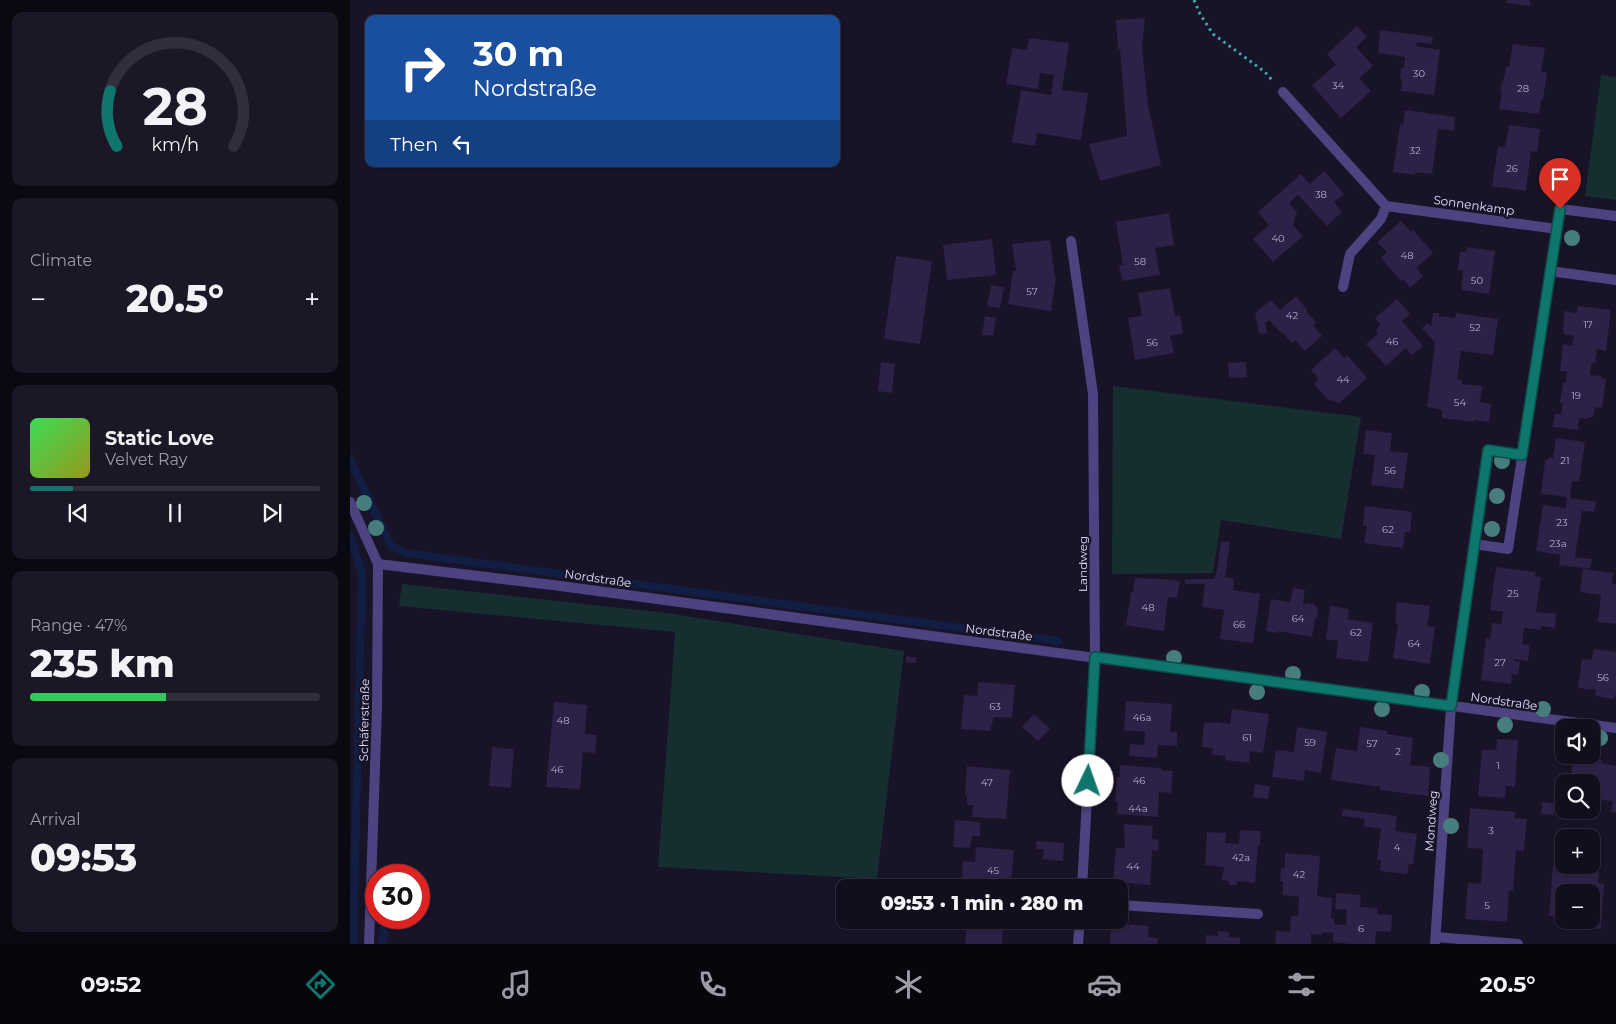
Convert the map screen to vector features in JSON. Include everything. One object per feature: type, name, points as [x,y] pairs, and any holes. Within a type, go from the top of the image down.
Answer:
[{"type":"street","points":[[1283,92],[1386,206],[1381,219],[1350,254],[1343,287]]},
{"type":"street","name":"Sonnenkamp","points":[[1386,206],[1557,229]]},
{"type":"street","points":[[1474,544],[1508,549],[1560,209],[1616,216]]},
{"type":"street","name":"Landweg","points":[[1071,241],[1093,394],[1095,657],[1083,879]]},
{"type":"street","points":[[1550,271],[1616,280]]},
{"type":"street","points":[[1451,706],[1488,450],[1522,455]]},
{"type":"street","name":"Schäferstraße","points":[[350,502],[378,564],[377,708],[369,944]]},
{"type":"street","name":"Nordstraße","points":[[378,564],[553,585],[1616,728]]},
{"type":"street","name":"Mondweg","points":[[1451,706],[1436,941],[1518,944]]},
{"type":"street","points":[[1128,906],[1258,914]]},
{"type":"street","points":[[1078,944],[1079,929]]},
{"type":"path","points":[[1194,0],[1200,14],[1214,34],[1265,72],[1283,92]]},
{"type":"green space","points":[[1601,75],[1616,77],[1616,200],[1585,196]]},
{"type":"green space","points":[[1113,386],[1361,417],[1341,539],[1221,520],[1213,573],[1112,574]]},
{"type":"green space","points":[[402,584],[667,613],[904,651],[877,879],[658,867],[675,632],[399,606]]},
{"type":"building","points":[[1507,0],[1530,0],[1530,6],[1506,3]]},
{"type":"building","points":[[1145,18],[1142,47],[1148,105],[1161,165],[1100,181],[1089,144],[1127,136],[1116,20]]},
{"type":"building","points":[[1357,26],[1367,37],[1356,47],[1373,66],[1359,78],[1371,91],[1341,118],[1312,85],[1336,65],[1327,54]]},
{"type":"building","points":[[1380,30],[1433,37],[1432,44],[1417,42],[1416,46],[1440,50],[1434,95],[1401,91],[1401,68],[1404,68],[1405,57],[1378,53]]},
{"type":"building","points":[[1029,38],[1069,43],[1062,90],[1088,93],[1081,140],[1037,133],[1035,146],[1012,142],[1021,90],[1051,95],[1054,75],[1040,73],[1038,89],[1006,84],[1012,48],[1027,50]]},
{"type":"building","points":[[1513,44],[1545,48],[1541,72],[1547,72],[1539,114],[1499,109],[1502,82],[1506,67],[1509,67]]},
{"type":"building","points":[[1405,110],[1455,117],[1454,131],[1438,129],[1432,174],[1415,172],[1415,175],[1393,172],[1400,124],[1403,125]]},
{"type":"building","points":[[1509,125],[1540,129],[1537,152],[1531,151],[1526,191],[1492,186],[1498,146],[1505,147]]},
{"type":"building","points":[[1324,171],[1344,194],[1334,202],[1342,212],[1327,226],[1298,195],[1289,203],[1297,212],[1293,225],[1303,236],[1273,262],[1253,239],[1269,225],[1258,212],[1301,174],[1310,184]]},
{"type":"building","points":[[1169,213],[1174,245],[1155,248],[1160,275],[1122,281],[1119,265],[1123,265],[1116,222]]},
{"type":"building","points":[[1401,221],[1411,232],[1413,230],[1433,253],[1416,268],[1423,276],[1410,288],[1403,279],[1401,281],[1381,258],[1387,252],[1377,242]]},
{"type":"building","points":[[992,239],[996,275],[947,280],[943,245]]},
{"type":"building","points":[[1050,240],[1056,277],[1051,311],[1008,304],[1013,271],[1016,271],[1012,244]]},
{"type":"building","points":[[1467,247],[1495,251],[1489,294],[1461,290],[1463,270],[1458,270],[1460,252],[1466,252]]},
{"type":"building","points":[[896,256],[932,261],[920,344],[884,339]]},
{"type":"building","points":[[991,285],[1004,287],[1000,308],[987,306]]},
{"type":"building","points":[[1170,288],[1175,316],[1180,315],[1183,333],[1170,336],[1174,353],[1135,360],[1128,318],[1142,316],[1138,293]]},
{"type":"building","points":[[1296,296],[1316,322],[1313,325],[1322,336],[1305,351],[1295,340],[1292,343],[1269,320],[1265,323],[1267,333],[1259,334],[1255,313],[1271,300],[1280,310]]},
{"type":"building","points":[[1397,299],[1410,314],[1402,321],[1423,346],[1412,355],[1406,348],[1386,366],[1366,344],[1378,334],[1376,332],[1380,324],[1375,318]]},
{"type":"building","points":[[1578,306],[1611,310],[1606,351],[1597,349],[1595,363],[1592,362],[1590,375],[1601,376],[1601,378],[1606,379],[1602,408],[1595,407],[1593,417],[1588,417],[1588,419],[1579,418],[1578,430],[1553,427],[1555,414],[1561,414],[1563,403],[1560,403],[1563,383],[1566,383],[1567,372],[1560,371],[1563,344],[1572,346],[1574,336],[1563,334],[1564,311],[1577,313]]},
{"type":"building","points":[[1433,313],[1439,313],[1439,316],[1455,318],[1456,313],[1498,319],[1493,355],[1461,351],[1457,379],[1462,380],[1462,384],[1482,386],[1480,402],[1491,404],[1489,422],[1442,418],[1442,410],[1427,407],[1435,343],[1422,328],[1428,323],[1431,327]]},
{"type":"building","points":[[985,316],[996,318],[993,336],[982,335]]},
{"type":"building","points":[[1335,348],[1344,358],[1347,355],[1367,378],[1339,403],[1327,399],[1314,384],[1319,379],[1311,370]]},
{"type":"building","points":[[881,362],[895,364],[892,393],[878,391]]},
{"type":"building","points":[[1246,362],[1247,377],[1229,378],[1228,363]]},
{"type":"building","points":[[1366,430],[1392,433],[1390,451],[1408,453],[1403,489],[1371,485],[1375,455],[1363,454]]},
{"type":"building","points":[[1556,438],[1585,442],[1579,482],[1572,481],[1570,498],[1596,502],[1594,512],[1582,511],[1575,557],[1592,559],[1590,569],[1559,565],[1560,555],[1536,551],[1543,505],[1566,508],[1567,497],[1541,494],[1545,461],[1553,458]]},
{"type":"building","points":[[1365,506],[1412,512],[1410,532],[1405,532],[1403,548],[1364,543],[1367,526],[1363,526]]},
{"type":"building","points":[[1221,541],[1230,542],[1225,577],[1234,579],[1233,590],[1260,594],[1253,643],[1220,639],[1224,610],[1202,607],[1205,584],[1185,584],[1185,579],[1214,579]]},
{"type":"building","points":[[1496,567],[1536,572],[1535,576],[1541,577],[1536,612],[1556,614],[1555,628],[1541,626],[1541,630],[1524,628],[1522,644],[1530,645],[1528,661],[1514,659],[1514,661],[1520,662],[1518,675],[1512,674],[1511,684],[1481,680],[1486,638],[1490,639],[1492,623],[1501,624],[1503,612],[1490,610]]},
{"type":"building","points":[[1583,569],[1613,573],[1612,584],[1616,584],[1616,624],[1598,622],[1601,595],[1580,592]]},
{"type":"building","points":[[1135,578],[1180,581],[1177,598],[1168,597],[1164,631],[1126,625]]},
{"type":"building","points":[[1293,588],[1305,590],[1303,605],[1307,603],[1314,604],[1318,609],[1312,637],[1278,631],[1278,633],[1266,631],[1271,599],[1290,602]]},
{"type":"building","points":[[1397,602],[1430,606],[1427,626],[1435,627],[1430,664],[1393,658],[1398,624],[1395,623]]},
{"type":"building","points":[[1330,606],[1349,609],[1348,619],[1373,623],[1368,662],[1336,658],[1338,641],[1326,639]]},
{"type":"building","points":[[1594,649],[1616,652],[1616,693],[1614,699],[1595,696],[1596,690],[1578,688],[1582,659],[1592,660]]},
{"type":"building","points":[[906,656],[916,658],[916,663],[906,662]]},
{"type":"building","points":[[978,682],[1015,685],[1012,718],[994,717],[990,731],[961,729],[964,695],[977,696]]},
{"type":"building","points":[[1126,701],[1172,704],[1170,732],[1177,732],[1177,746],[1158,745],[1157,758],[1129,756],[1130,744],[1144,745],[1145,732],[1124,730]]},
{"type":"building","points":[[554,702],[587,705],[585,734],[597,735],[595,753],[583,752],[580,789],[546,787]]},
{"type":"building","points":[[1232,709],[1269,714],[1263,753],[1250,751],[1249,763],[1225,760],[1226,756],[1212,754],[1213,748],[1202,747],[1204,723],[1230,724]]},
{"type":"building","points":[[1034,714],[1050,729],[1038,741],[1022,727]]},
{"type":"building","points":[[1297,727],[1327,732],[1321,773],[1305,770],[1304,781],[1272,777],[1276,750],[1294,752]]},
{"type":"building","points":[[1360,727],[1387,731],[1387,734],[1413,738],[1410,765],[1430,767],[1428,796],[1380,790],[1380,787],[1331,780],[1336,748],[1357,751]]},
{"type":"building","points":[[1497,739],[1518,740],[1515,787],[1506,786],[1505,798],[1478,796],[1482,750],[1496,750]]},
{"type":"building","points":[[492,747],[514,749],[511,788],[489,786]]},
{"type":"building","points":[[1600,760],[1602,760],[1601,763],[1616,766],[1616,813],[1611,812],[1613,801],[1600,800],[1600,774],[1571,774],[1572,764],[1600,764]]},
{"type":"building","points":[[1120,765],[1161,768],[1161,770],[1173,771],[1171,793],[1159,792],[1158,817],[1117,814],[1118,802],[1115,801],[1117,777],[1120,777]]},
{"type":"building","points":[[967,766],[1010,770],[1006,819],[972,817],[973,805],[967,805],[967,795],[965,795]]},
{"type":"building","points":[[1255,784],[1270,786],[1268,799],[1253,797]]},
{"type":"building","points":[[1542,802],[1554,803],[1554,815],[1541,814]]},
{"type":"building","points":[[1470,808],[1515,812],[1514,818],[1527,819],[1524,851],[1516,850],[1513,891],[1509,891],[1507,922],[1465,919],[1468,883],[1481,884],[1483,849],[1467,848]]},
{"type":"building","points":[[1343,809],[1397,816],[1395,831],[1417,834],[1413,864],[1409,864],[1407,874],[1380,871],[1381,860],[1377,860],[1381,829],[1364,826],[1365,819],[1342,816]]},
{"type":"building","points":[[955,820],[980,822],[980,836],[972,836],[970,848],[953,847]]},
{"type":"building","points":[[1124,824],[1153,826],[1152,839],[1159,840],[1158,851],[1152,850],[1150,885],[1128,883],[1128,879],[1113,879],[1116,848],[1125,848]]},
{"type":"building","points":[[1240,830],[1261,831],[1255,883],[1237,881],[1237,885],[1229,885],[1229,881],[1222,880],[1224,867],[1205,865],[1207,832],[1226,833],[1225,843],[1239,844]]},
{"type":"building","points":[[1037,841],[1064,843],[1063,861],[1043,859],[1044,849],[1036,849]]},
{"type":"building","points":[[976,847],[1014,850],[1011,879],[962,878],[963,861],[975,862]]},
{"type":"building","points":[[1285,853],[1320,856],[1317,896],[1332,898],[1331,918],[1334,919],[1334,924],[1346,925],[1347,910],[1335,909],[1336,893],[1361,895],[1360,907],[1378,908],[1377,914],[1392,915],[1391,932],[1376,931],[1375,944],[1333,942],[1333,933],[1322,932],[1322,935],[1311,934],[1311,944],[1275,944],[1276,931],[1290,932],[1291,916],[1298,916],[1299,897],[1283,895],[1283,881],[1280,881],[1281,868],[1285,868]]},
{"type":"building","points":[[1553,865],[1555,865],[1555,874],[1599,874],[1598,883],[1604,884],[1601,929],[1600,884],[1555,884],[1555,916],[1549,916]]},
{"type":"building","points":[[1128,924],[1149,926],[1148,937],[1158,938],[1157,944],[1110,944],[1111,929],[1128,929]]},
{"type":"building","points":[[966,929],[1003,929],[1002,944],[965,944]]},
{"type":"building","points":[[1218,931],[1229,932],[1229,937],[1240,938],[1240,944],[1206,944],[1206,935],[1218,936]]},
{"type":"waterway","points":[[350,459],[391,546],[406,553],[1059,641]]},
{"type":"waterway","points":[[350,535],[362,573],[353,944]]},
{"type":"waterway","points":[[383,944],[384,929]]},
{"type":"route","points":[[1088,781],[1095,657],[1451,706],[1488,450],[1522,455],[1560,209]]}]
